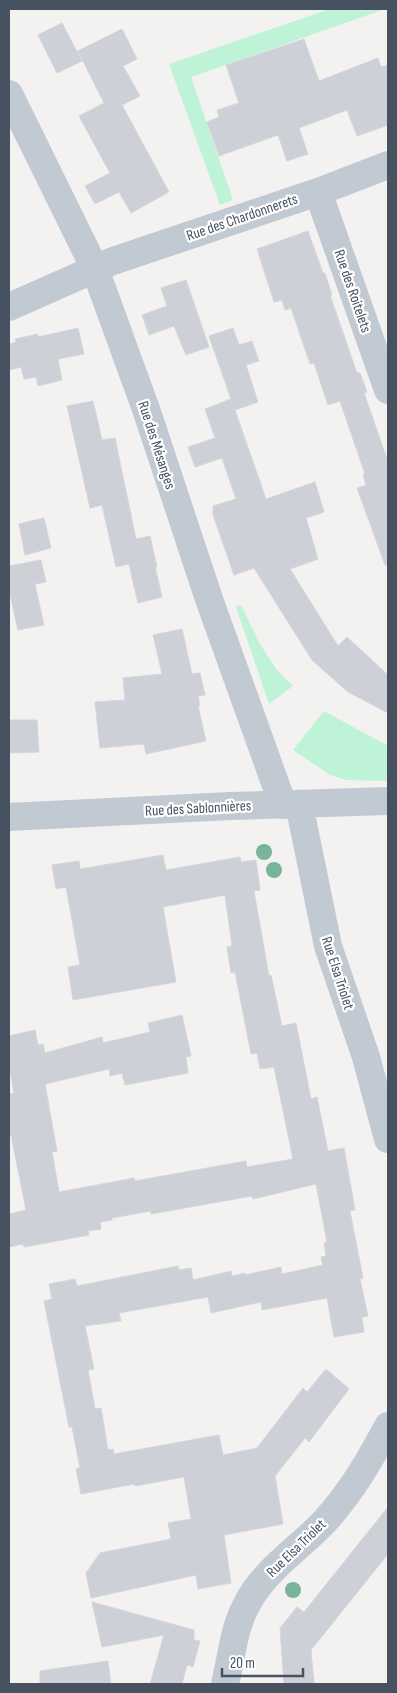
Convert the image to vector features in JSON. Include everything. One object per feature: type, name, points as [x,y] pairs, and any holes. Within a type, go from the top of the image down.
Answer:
[{"type":"street","name":"Rue des Mésanges","points":[[9,94],[95,269],[140,394],[209,599],[291,804]]},
{"type":"street","name":"Rue des Chardonnerets","points":[[9,306],[114,261],[318,192],[388,166]]},
{"type":"street","name":"Rue des Roitelets","points":[[318,192],[388,390]]},
{"type":"street","name":"Rue des Sablonnières","points":[[9,817],[388,801]]},
{"type":"street","name":"Rue Elsa Triolet","points":[[291,804],[328,946],[366,1058],[388,1139]]},
{"type":"street","name":"Rue Elsa Triolet","points":[[226,1683],[235,1633],[247,1603],[264,1580],[324,1522],[352,1489],[388,1426]]},
{"type":"green space","points":[[330,9],[385,9],[191,77],[233,200],[220,205],[169,64]]},
{"type":"green space","points":[[241,605],[260,644],[276,669],[293,686],[269,704],[236,607]]},
{"type":"green space","points":[[324,711],[388,746],[388,781],[346,780],[330,775],[293,750]]},
{"type":"building","points":[[62,23],[82,61],[57,73],[38,35]]},
{"type":"building","points":[[122,29],[137,59],[123,66],[140,96],[122,105],[169,192],[131,213],[119,192],[95,204],[85,186],[110,173],[79,116],[104,103],[78,51]]},
{"type":"building","points":[[304,39],[319,81],[378,58],[381,67],[388,65],[388,125],[357,136],[347,110],[299,128],[308,154],[287,161],[278,135],[219,156],[207,122],[219,117],[217,110],[239,103],[226,65]]},
{"type":"building","points":[[308,231],[323,273],[325,273],[332,295],[330,295],[357,373],[360,373],[367,392],[364,393],[388,462],[388,565],[385,565],[357,488],[366,485],[363,475],[365,474],[340,401],[328,405],[314,363],[310,364],[291,308],[285,310],[282,300],[274,302],[257,249]]},
{"type":"building","points":[[186,280],[209,347],[186,355],[174,326],[149,335],[142,315],[167,306],[161,288]]},
{"type":"building","points":[[78,328],[84,354],[58,359],[62,380],[38,386],[36,377],[24,379],[21,367],[9,370],[9,344],[16,342],[15,339],[38,334],[38,337]]},
{"type":"building","points":[[233,328],[239,345],[252,341],[259,361],[246,365],[258,402],[235,410],[266,499],[315,482],[324,512],[306,518],[318,559],[290,569],[338,646],[347,637],[388,675],[388,713],[348,692],[312,660],[254,568],[234,575],[213,515],[213,506],[236,499],[222,458],[195,467],[188,447],[215,438],[205,409],[231,399],[209,336]]},
{"type":"building","points":[[93,401],[102,440],[115,438],[136,539],[150,536],[162,597],[138,603],[129,564],[116,567],[102,505],[90,508],[67,406]]},
{"type":"building","points":[[44,518],[51,548],[25,555],[19,524]]},
{"type":"building","points":[[41,560],[46,582],[35,584],[44,625],[18,630],[9,590],[9,566]]},
{"type":"building","points":[[182,629],[192,674],[200,673],[205,695],[198,696],[200,706],[198,706],[206,741],[146,754],[144,744],[100,748],[95,702],[125,700],[123,678],[162,674],[153,635]]},
{"type":"building","points":[[9,720],[37,720],[39,752],[9,753]]},
{"type":"building","points":[[163,855],[166,870],[240,857],[241,862],[256,860],[260,890],[254,891],[269,976],[271,975],[282,1026],[296,1023],[311,1099],[317,1097],[328,1151],[344,1148],[355,1210],[350,1211],[363,1278],[360,1279],[368,1316],[362,1317],[364,1332],[334,1337],[327,1298],[262,1310],[261,1302],[211,1313],[208,1297],[119,1313],[121,1321],[85,1326],[94,1369],[88,1370],[95,1409],[101,1408],[108,1450],[113,1449],[114,1454],[219,1435],[223,1455],[257,1448],[303,1388],[307,1392],[326,1369],[349,1389],[309,1442],[305,1438],[275,1476],[283,1524],[224,1535],[231,1583],[198,1589],[196,1575],[91,1598],[86,1573],[100,1553],[171,1539],[168,1523],[191,1519],[184,1477],[81,1494],[76,1469],[80,1468],[72,1427],[69,1427],[44,1301],[52,1299],[49,1284],[75,1279],[77,1286],[178,1266],[179,1270],[191,1268],[193,1280],[231,1271],[232,1276],[245,1273],[245,1275],[281,1267],[282,1274],[323,1265],[321,1257],[326,1256],[324,1243],[327,1242],[316,1184],[253,1199],[252,1196],[151,1214],[151,1211],[112,1218],[112,1220],[100,1222],[101,1229],[88,1231],[89,1235],[24,1247],[23,1244],[9,1247],[9,1214],[26,1210],[11,1135],[9,1135],[9,1094],[14,1093],[9,1065],[9,1036],[35,1030],[38,1045],[43,1044],[45,1053],[102,1037],[103,1043],[150,1032],[148,1023],[182,1015],[191,1056],[186,1057],[188,1073],[125,1085],[122,1073],[110,1076],[109,1069],[45,1084],[57,1151],[52,1152],[59,1192],[134,1178],[135,1181],[246,1161],[247,1167],[293,1159],[274,1067],[260,1069],[257,1053],[251,1054],[235,972],[231,973],[227,947],[232,946],[225,895],[163,907],[176,982],[73,1000],[68,967],[80,965],[66,887],[56,889],[52,865],[79,861],[80,869]]},
{"type":"building","points":[[388,1507],[388,1554],[311,1650],[314,1684],[284,1684],[280,1628],[297,1607],[304,1612]]},
{"type":"building","points":[[92,1602],[194,1630],[194,1640],[200,1641],[193,1667],[187,1665],[182,1684],[150,1684],[164,1635],[102,1647]]},
{"type":"building","points":[[108,1661],[111,1684],[40,1684],[40,1671]]}]
